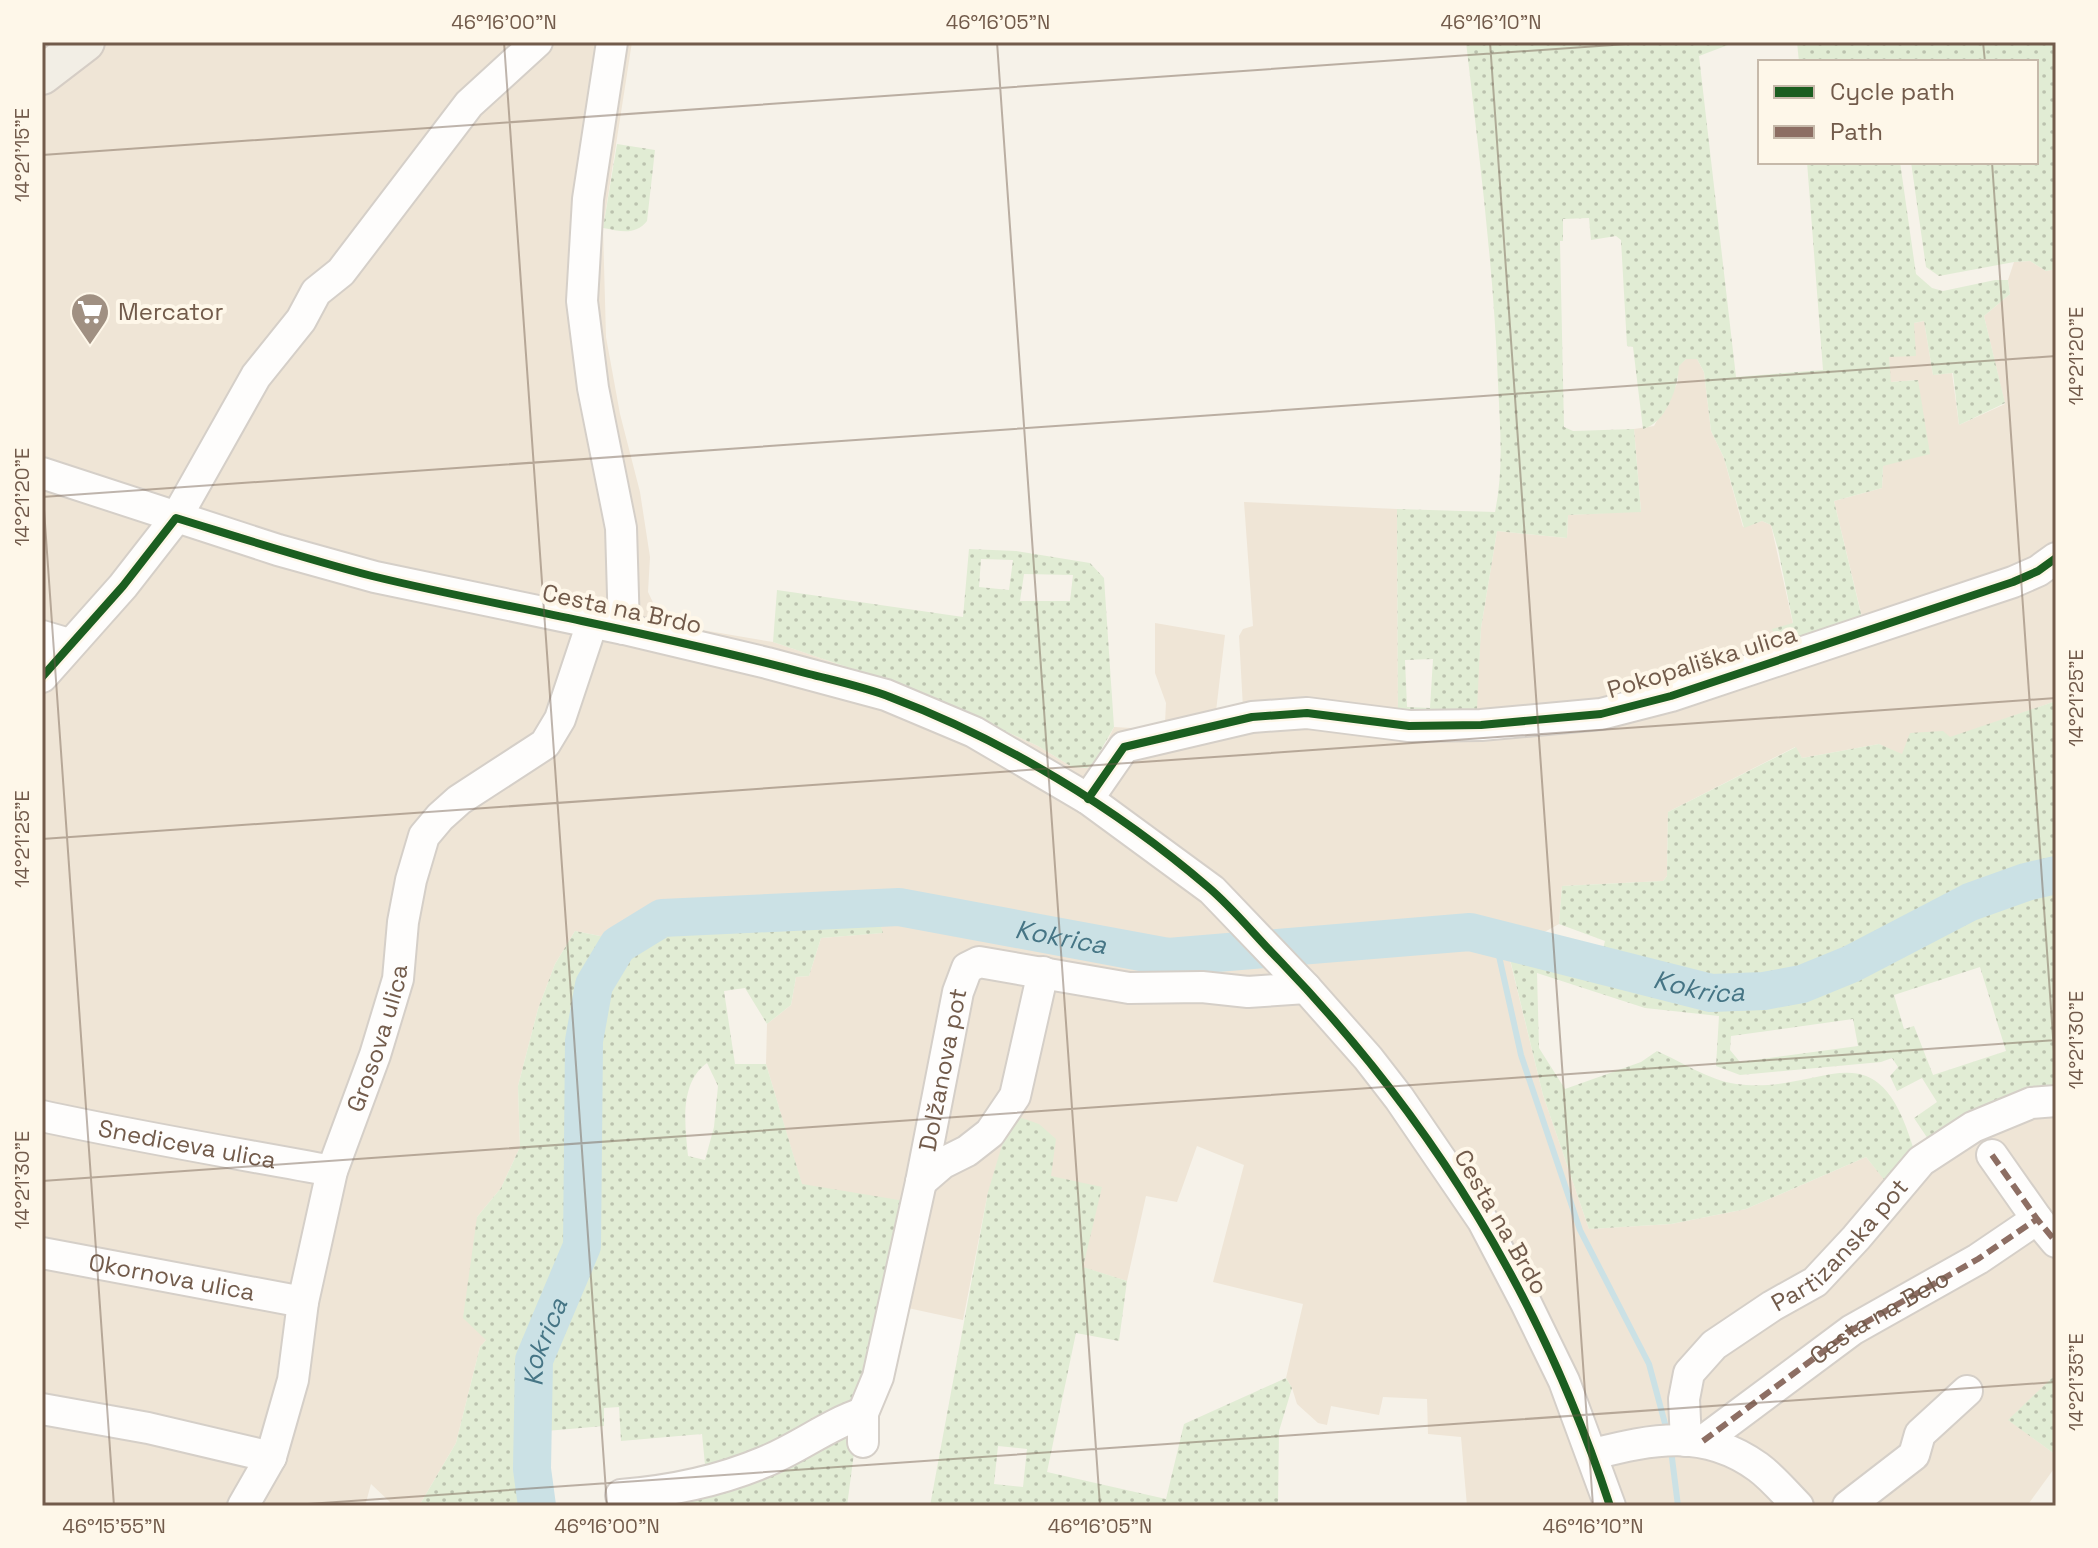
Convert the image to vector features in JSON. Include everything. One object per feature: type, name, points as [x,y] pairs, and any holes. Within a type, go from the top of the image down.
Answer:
[{"type":"main road","points":[[42,75],[85,42]]},
{"type":"street","points":[[42,677],[56,640],[123,586],[176,518],[256,376],[301,320],[316,292],[341,272],[469,104],[537,42]]},
{"type":"street","name":"Cesta na Brdo","points":[[612,42],[588,199],[582,301],[593,388],[621,528],[624,629]]},
{"type":"street","name":"Cesta na Brdo","points":[[42,473],[278,550],[375,577],[624,629],[886,695],[974,732],[1088,799],[1212,890],[1306,988],[1391,1088],[1483,1221],[1564,1381],[1610,1506]]},
{"type":"street","name":"Pokopališka ulica","points":[[1088,799],[1124,747],[1176,733],[1252,717],[1307,713],[1409,726],[1481,725],[1601,714],[1671,696],[2013,582],[2038,571],[2056,558]]},
{"type":"street","name":"Grosova ulica","points":[[243,1506],[271,1457],[293,1380],[303,1302],[332,1171],[375,1055],[398,979],[408,894],[424,836],[459,800],[545,744],[560,719],[592,623]]},
{"type":"street","name":"Dolžanova pot","points":[[621,1495],[664,1491],[765,1462],[840,1421],[863,1428],[878,1377],[921,1182],[955,1005],[967,968],[979,962],[1129,988],[1202,987],[1248,992],[1306,988]]},
{"type":"street","points":[[921,1182],[943,1163],[967,1151],[990,1133],[1015,1096],[1043,972]]},
{"type":"street","name":"Partizanska pot","points":[[1695,1441],[1684,1399],[1689,1373],[1714,1345],[1815,1282],[1921,1161],[1973,1127],[2031,1103],[2056,1101]]},
{"type":"street","name":"Snediceva ulica","points":[[42,1116],[139,1137],[332,1171]]},
{"type":"street","points":[[1992,1155],[2056,1242]]},
{"type":"street","name":"Cesta na Belo","points":[[1695,1441],[1852,1330],[1967,1266],[2037,1219]]},
{"type":"street","name":"Okornova ulica","points":[[42,1253],[303,1302]]},
{"type":"street","points":[[1848,1506],[1914,1455],[1920,1434],[1967,1391]]},
{"type":"street","points":[[42,1409],[148,1428],[271,1457]]},
{"type":"street","points":[[1593,1454],[1645,1441],[1695,1441],[1727,1448],[1760,1468],[1798,1506]]},
{"type":"shaded area","points":[[59,42],[632,42],[603,228],[606,337],[620,414],[640,492],[650,557],[648,592],[658,613],[673,625],[773,642],[915,690],[1038,746],[1072,767],[1087,768],[1104,748],[1114,727],[1149,729],[1165,723],[1166,703],[1155,673],[1155,623],[1225,635],[1216,711],[1243,708],[1239,636],[1243,629],[1253,626],[1244,502],[1397,509],[1398,718],[1463,718],[1476,709],[1481,628],[1497,531],[1567,538],[1568,515],[1641,511],[1634,429],[1654,426],[1678,382],[1678,366],[1686,359],[1697,359],[1704,372],[1711,431],[1724,458],[1743,527],[1762,521],[1771,525],[1793,624],[1862,617],[1834,501],[1882,488],[1883,466],[1918,380],[1890,382],[1889,357],[1914,323],[1924,321],[1933,375],[1952,373],[1959,425],[2005,404],[1984,316],[2010,294],[2008,280],[2014,262],[2030,261],[2046,271],[2056,269],[2056,701],[1902,755],[1879,744],[1802,758],[1795,747],[1668,812],[1667,876],[1663,881],[1562,886],[1559,924],[1508,952],[1543,1095],[1589,1229],[1671,1224],[1746,1209],[1866,1157],[1886,1181],[2056,1094],[2056,1374],[2009,1420],[2056,1455],[2056,1466],[2027,1506],[1467,1506],[1461,1437],[1428,1434],[1427,1399],[1383,1397],[1379,1415],[1331,1406],[1327,1425],[1318,1423],[1297,1404],[1286,1378],[1303,1304],[1213,1282],[1244,1165],[1197,1146],[1177,1202],[1146,1196],[1127,1281],[1082,1267],[988,1192],[963,1320],[885,1303],[802,1185],[766,1064],[767,1024],[791,1005],[796,977],[809,976],[821,938],[882,933],[881,927],[795,921],[696,925],[666,931],[629,954],[610,938],[575,931],[555,964],[538,1009],[518,1086],[520,1147],[501,1188],[477,1217],[486,1340],[480,1347],[456,1443],[419,1506],[390,1506],[390,1502],[371,1484],[365,1506],[42,1506],[42,55]]},
{"type":"green space","points":[[1466,42],[1736,42],[1699,56],[1736,377],[1823,370],[1807,164],[1900,164],[1916,274],[1932,288],[1943,291],[2008,280],[2010,294],[1984,316],[2005,403],[1959,425],[1953,373],[1933,375],[1924,321],[1914,323],[1916,356],[1889,357],[1891,382],[1918,380],[1930,454],[1883,466],[1882,488],[1834,501],[1862,618],[1779,646],[1772,629],[1793,623],[1778,549],[1771,525],[1762,521],[1744,528],[1724,458],[1711,431],[1704,372],[1697,359],[1686,359],[1679,366],[1669,404],[1658,420],[1643,429],[1633,347],[1627,346],[1621,240],[1616,236],[1591,240],[1589,218],[1563,219],[1563,241],[1560,241],[1564,427],[1573,431],[1634,429],[1641,512],[1568,515],[1567,538],[1497,531],[1481,628],[1477,709],[1463,718],[1398,719],[1397,509],[1495,512],[1498,496],[1501,448],[1485,213]],"holes":[[[1433,659],[1430,708],[1407,707],[1405,660]]]},
{"type":"green space","points":[[1797,42],[2054,42],[2056,269],[2046,271],[2030,261],[1939,276],[1926,267],[1911,164],[2038,164],[2038,60],[1799,60]]},
{"type":"green space","points":[[617,144],[655,150],[647,221],[632,231],[603,228]]},
{"type":"green space","points":[[969,549],[1016,551],[1090,563],[1104,578],[1114,727],[1093,764],[1087,768],[1072,767],[1038,746],[915,690],[773,642],[777,590],[963,617]],"holes":[[[981,559],[1013,560],[1009,590],[979,587]],[[1024,574],[1073,575],[1070,601],[1020,601]]]},
{"type":"green space","points":[[2056,701],[2056,866],[2029,871],[1979,889],[1839,961],[1789,977],[1762,981],[1709,983],[1683,980],[1603,949],[1605,941],[1559,924],[1562,886],[1663,881],[1667,876],[1668,812],[1796,747],[1802,758],[1879,744],[1902,754],[1910,733],[1943,731],[1950,737]]},
{"type":"green space","points":[[2056,889],[2056,1094],[1928,1139],[1914,1118],[1937,1102],[1922,1078],[1897,1091],[1890,1076],[1898,1067],[1892,1058],[1881,1062],[1740,1075],[1716,1066],[1719,1016],[1645,1008],[1537,973],[1539,1048],[1565,1089],[1641,1062],[1657,1051],[1706,1075],[1736,1084],[1767,1085],[1843,1073],[1863,1075],[1882,1086],[1898,1109],[1913,1147],[1911,1154],[1886,1182],[1866,1157],[1746,1209],[1671,1224],[1589,1229],[1543,1095],[1508,951],[1559,961],[1683,995],[1763,998],[1838,980],[1887,959],[1985,906]],"holes":[[[1980,967],[2006,1051],[1933,1075],[1914,1026],[1904,1029],[1894,995]],[[1853,1019],[1858,1046],[1740,1062],[1730,1050],[1731,1036]]]},
{"type":"green space","points":[[795,921],[881,926],[883,933],[821,938],[809,976],[796,977],[791,1005],[767,1024],[745,988],[724,991],[735,1064],[766,1064],[802,1184],[905,1201],[872,1353],[851,1408],[706,1475],[702,1434],[621,1441],[619,1407],[604,1408],[604,1426],[546,1431],[550,1346],[579,1275],[590,1222],[590,1069],[603,988],[615,964],[643,943],[666,931],[696,925]],"holes":[[[707,1063],[718,1086],[714,1127],[705,1160],[688,1156],[688,1093],[698,1071]]]},
{"type":"green space","points":[[575,931],[610,938],[598,959],[582,1006],[576,1044],[579,1093],[573,1247],[567,1273],[545,1311],[526,1354],[521,1407],[526,1506],[419,1506],[456,1443],[480,1347],[486,1340],[463,1318],[477,1217],[501,1188],[520,1147],[518,1086],[538,1009],[555,964]]},
{"type":"green space","points":[[1013,1115],[1039,1124],[1056,1139],[1051,1176],[1102,1187],[1083,1267],[1127,1281],[1119,1341],[1076,1333],[1047,1472],[1166,1499],[1184,1424],[1286,1378],[1292,1388],[1279,1431],[1278,1506],[930,1506],[988,1192]],"holes":[[[998,1446],[1027,1449],[1023,1487],[994,1484]]]},
{"type":"green space","points":[[2056,1374],[2056,1455],[2008,1420]]},
{"type":"green space","points":[[842,1427],[856,1438],[847,1506],[677,1506],[679,1501]]},
{"type":"waterway","name":"Kokrica","points":[[537,1506],[532,1469],[534,1360],[582,1246],[584,1041],[594,985],[618,945],[662,918],[899,907],[1168,957],[1470,932],[1711,993],[1764,991],[1802,984],[1851,964],[1970,902],[2056,875]]},
{"type":"waterway","points":[[1495,938],[1521,1055],[1580,1230],[1649,1364],[1667,1431]]},
{"type":"waterway","points":[[1671,1450],[1678,1506]]},
{"type":"marked path","points":[[1992,1155],[2037,1219]]},
{"type":"marked path","points":[[1703,1441],[1852,1330],[1978,1259],[2037,1219],[2056,1242]]},
{"type":"cycle path","points":[[42,677],[123,586],[176,518],[372,576],[696,646],[860,687],[933,714],[1016,755],[1136,830],[1208,887],[1335,1021],[1386,1084],[1433,1148],[1516,1283],[1551,1355],[1610,1506]]},
{"type":"cycle path","points":[[1088,799],[1124,747],[1252,717],[1307,713],[1409,726],[1481,725],[1601,714],[1671,696],[2013,582],[2038,571],[2056,558]]},
{"type":"place","name":"Mercator","points":[[90,346]]}]
